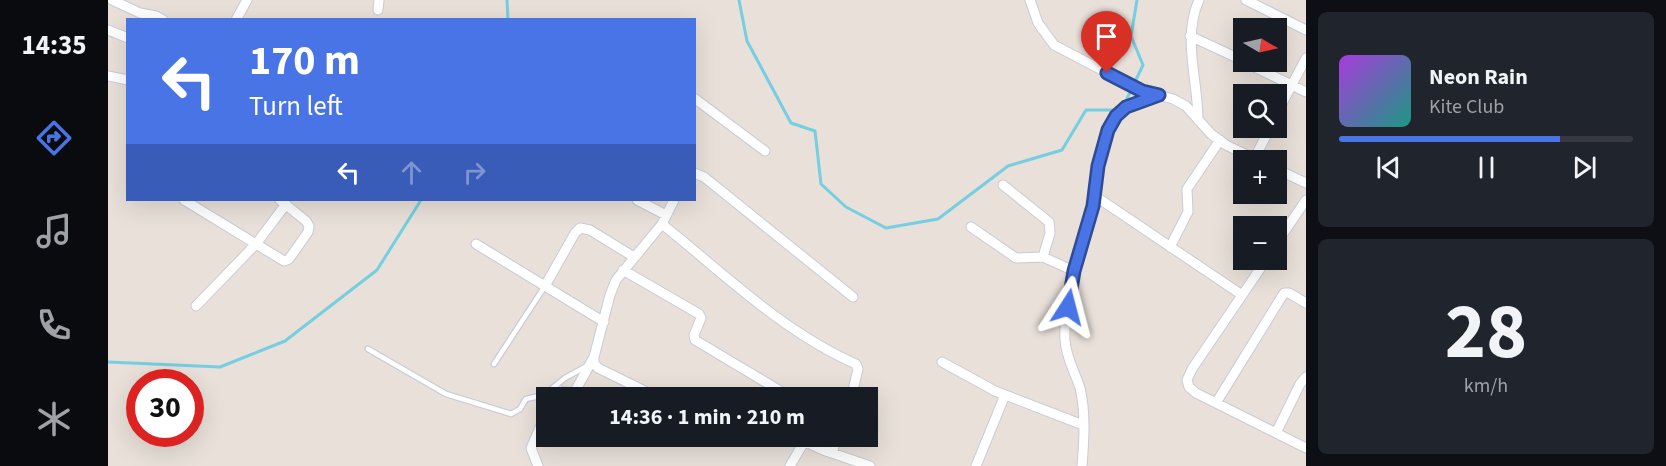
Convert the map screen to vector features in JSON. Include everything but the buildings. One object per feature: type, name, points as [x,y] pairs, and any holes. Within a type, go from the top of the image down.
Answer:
[{"type":"street","points":[[237,18],[247,0]]},
{"type":"street","points":[[1030,0],[1038,23],[1054,45],[1142,91],[1173,99],[1186,106],[1220,140],[1238,150]]},
{"type":"street","points":[[1198,120],[1190,36],[1192,18],[1199,0]]},
{"type":"street","points":[[1246,0],[1306,30]]},
{"type":"street","points":[[116,1],[140,13],[158,18]]},
{"type":"street","points":[[108,30],[126,37]]},
{"type":"street","points":[[1190,36],[1233,57]]},
{"type":"street","points":[[1287,94],[1306,58]]},
{"type":"street","points":[[1265,72],[1306,92]]},
{"type":"street","points":[[108,76],[126,80]]},
{"type":"street","points":[[1082,466],[1082,398],[1068,360],[1065,341],[1066,319],[1074,271],[1095,196],[1102,148],[1108,130],[1116,116],[1126,107],[1159,95]]},
{"type":"street","points":[[696,99],[765,151]]},
{"type":"street","points":[[1170,247],[1188,212],[1187,189],[1220,140]]},
{"type":"street","points":[[696,174],[704,177],[853,297]]},
{"type":"street","points":[[1287,174],[1306,183]]},
{"type":"street","points":[[1003,186],[1048,222],[1050,233],[1043,257]]},
{"type":"street","points":[[1095,196],[1242,295]]},
{"type":"street","points":[[186,201],[256,244],[284,261],[289,258],[308,232],[309,226],[306,220],[283,202],[256,244],[196,306]]},
{"type":"street","points":[[638,201],[795,331],[821,348],[856,364],[858,375],[854,387]]},
{"type":"street","points":[[577,387],[592,361],[610,295],[623,270],[664,220],[674,201]]},
{"type":"street","points":[[1287,228],[1306,201]]},
{"type":"street","points":[[970,227],[1016,258],[1043,257],[1074,271]]},
{"type":"street","points":[[545,286],[580,228],[590,230],[634,257]]},
{"type":"street","points":[[476,244],[604,322]]},
{"type":"street","points":[[623,270],[699,314],[701,318],[694,335],[695,340],[774,387]]},
{"type":"street","points":[[1259,270],[1192,369],[1188,387],[1306,448]]},
{"type":"street","points":[[1216,403],[1284,293],[1289,293],[1306,303]]},
{"type":"street","points":[[592,361],[598,368],[637,387]]},
{"type":"street","points":[[942,362],[1005,395],[1083,425]]},
{"type":"street","points":[[1276,433],[1300,384],[1306,377]]},
{"type":"street","points":[[976,466],[1005,395]]},
{"type":"street","points":[[536,437],[531,448],[538,466]]},
{"type":"street","points":[[790,466],[801,447]]},
{"type":"street","points":[[817,447],[870,466]]},
{"type":"street","points":[[832,453],[834,447]]},
{"type":"lane","points":[[494,364],[545,286]]},
{"type":"lane","points":[[368,349],[437,390],[511,414],[520,409],[526,399],[544,395],[592,361]]},
{"type":"waterway","points":[[507,0],[508,18]]},
{"type":"waterway","points":[[739,0],[747,41],[791,123],[815,131],[821,184],[846,207],[886,228],[938,219],[1008,166],[1062,150],[1086,110],[1118,110]]},
{"type":"waterway","points":[[1123,107],[1143,65],[1131,36],[1137,0]]},
{"type":"waterway","points":[[108,362],[220,367],[285,341],[377,270],[420,201]]},
{"type":"route","points":[[1068,307],[1079,247],[1093,206],[1098,166],[1108,130],[1116,116],[1126,107],[1159,95],[1142,91],[1107,73]]}]
